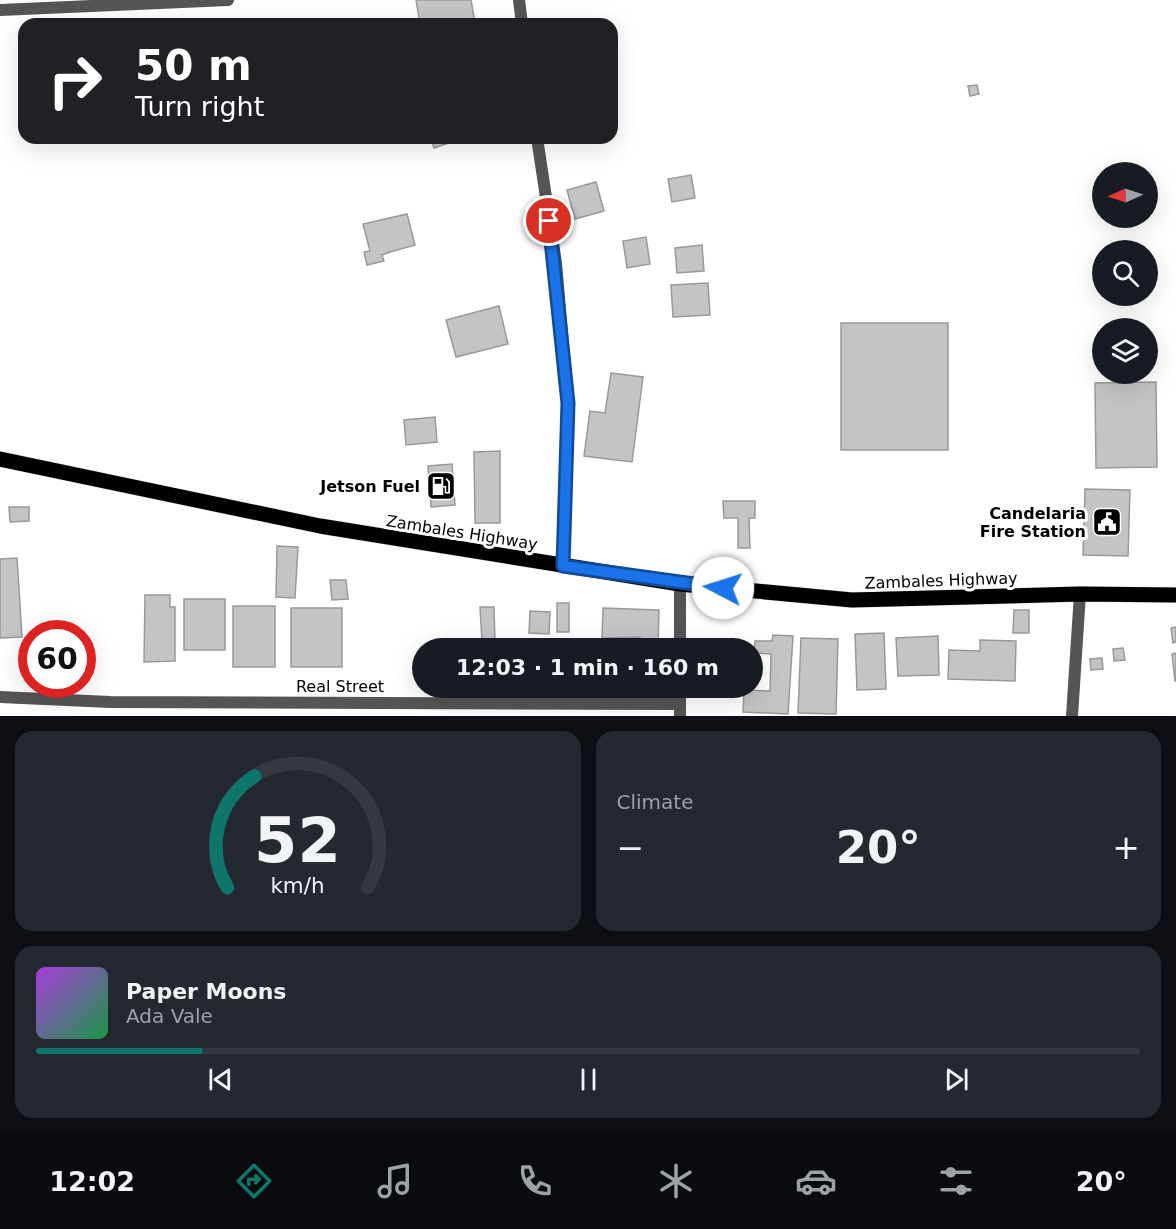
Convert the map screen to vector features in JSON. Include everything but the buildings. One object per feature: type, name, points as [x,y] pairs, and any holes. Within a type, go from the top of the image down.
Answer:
[{"type":"main road","name":"Zambales Highway","points":[[0,459],[320,526],[680,584],[852,600],[1080,594],[1176,595]]},
{"type":"street","points":[[0,10],[228,0]]},
{"type":"street","points":[[519,0],[521,18]]},
{"type":"street","points":[[538,144],[556,263],[568,403],[563,566]]},
{"type":"street","points":[[680,584],[680,638]]},
{"type":"street","points":[[1072,716],[1080,594]]},
{"type":"street","name":"Real Street","points":[[0,697],[110,702],[406,702],[680,710]]},
{"type":"street","points":[[110,702],[111,716]]},
{"type":"street","points":[[406,702],[406,716]]},
{"type":"place","name":"Jetson Fuel","points":[[441,486]]},
{"type":"place","name":"Candelaria Fire Station","points":[[1107,522]]},
{"type":"route","points":[[549,221],[556,263],[568,403],[563,566],[680,584],[723,588]]}]
